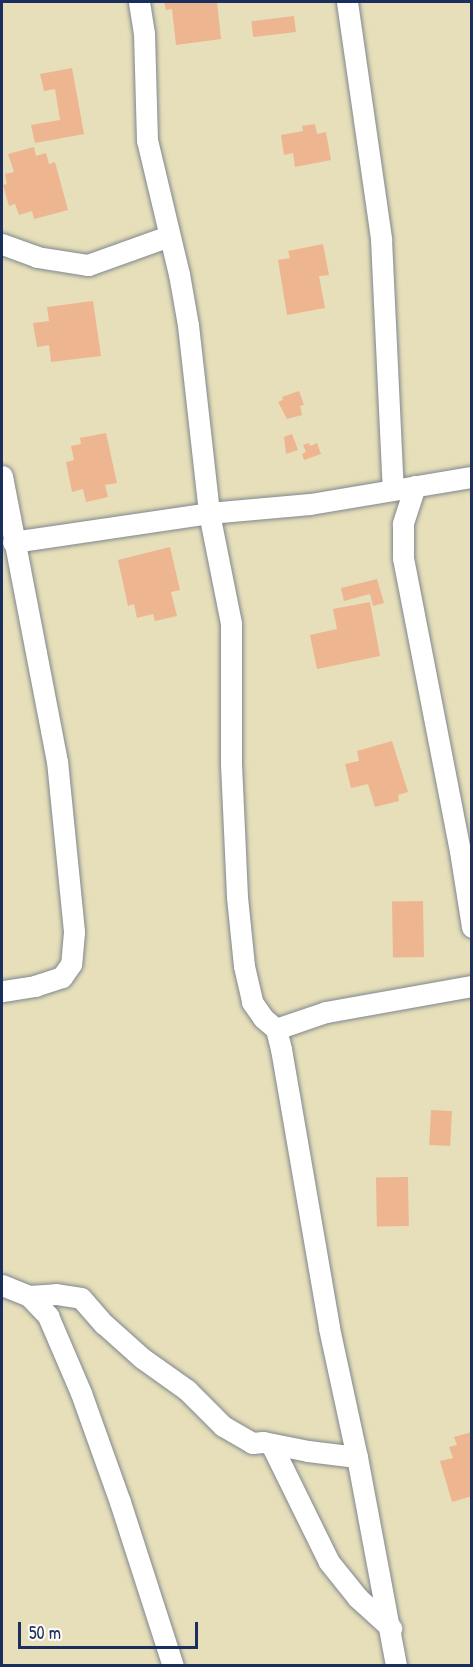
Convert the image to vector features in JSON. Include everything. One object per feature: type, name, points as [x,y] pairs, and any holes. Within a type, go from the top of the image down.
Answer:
[{"type":"street","points":[[140,2],[144,33],[147,140],[188,325],[209,513],[231,623],[231,764],[237,897],[244,966],[252,1002],[263,1018],[276,1029],[329,1328],[357,1456],[391,1628],[396,1665]]},
{"type":"street","points":[[347,2],[381,239],[393,489]]},
{"type":"street","points":[[2,244],[37,256],[88,265],[169,236]]},
{"type":"street","points":[[13,542],[209,513],[310,504],[471,477]]},
{"type":"street","points":[[415,486],[403,524],[403,558],[460,851],[471,927]]},
{"type":"street","points":[[2,489],[57,761],[74,932],[71,964],[62,977],[35,986],[2,991]]},
{"type":"street","points":[[276,1029],[326,1012],[471,986]]},
{"type":"street","points":[[2,1285],[29,1296],[48,1316],[81,1394],[150,1589],[173,1665]]},
{"type":"street","points":[[29,1296],[56,1294],[81,1298],[120,1340],[187,1390],[223,1426],[252,1443],[357,1456]]},
{"type":"street","points":[[271,1444],[329,1562],[358,1598],[391,1628]]},
{"type":"building","points":[[164,2],[217,2],[221,39],[176,45],[172,9],[166,10]]},
{"type":"building","points":[[294,16],[296,32],[253,37],[251,21]]},
{"type":"building","points":[[72,68],[84,134],[35,143],[31,125],[60,120],[55,89],[44,91],[40,74]]},
{"type":"building","points":[[315,124],[317,134],[326,132],[331,160],[295,167],[293,153],[284,155],[281,135],[303,131],[302,126]]},
{"type":"building","points":[[34,147],[36,156],[46,153],[49,164],[55,162],[68,210],[34,219],[32,211],[19,215],[15,204],[9,206],[3,185],[7,184],[5,174],[14,172],[8,154]]},
{"type":"building","points":[[323,244],[329,275],[319,276],[325,308],[287,315],[278,260],[290,258],[288,251]]},
{"type":"building","points":[[93,301],[101,356],[51,362],[49,345],[37,347],[33,323],[49,321],[47,307]]},
{"type":"building","points":[[299,391],[304,405],[300,406],[302,415],[287,419],[278,402],[283,400],[282,397]]},
{"type":"building","points":[[106,433],[117,483],[105,485],[108,497],[86,502],[83,489],[72,492],[66,462],[74,460],[71,446],[81,444],[80,438]]},
{"type":"building","points":[[292,434],[298,450],[286,454],[284,437]]},
{"type":"building","points":[[309,443],[310,446],[317,443],[321,454],[304,460],[302,454],[306,452],[303,445]]},
{"type":"building","points":[[170,547],[180,590],[171,592],[177,616],[155,621],[153,614],[137,618],[134,604],[128,606],[118,560]]},
{"type":"building","points":[[377,579],[384,603],[373,606],[370,594],[344,601],[341,588]]},
{"type":"building","points":[[370,602],[380,656],[317,669],[310,635],[337,629],[333,609]]},
{"type":"building","points":[[392,741],[408,792],[398,795],[399,801],[375,807],[368,784],[351,788],[345,764],[359,761],[357,751]]},
{"type":"building","points":[[423,901],[424,957],[393,958],[392,902]]},
{"type":"building","points":[[431,1110],[452,1111],[450,1146],[429,1145]]},
{"type":"building","points":[[408,1177],[409,1226],[377,1227],[376,1178]]},
{"type":"building","points":[[472,1432],[472,1496],[452,1502],[440,1461],[453,1458],[449,1447],[457,1445],[454,1437]]}]
